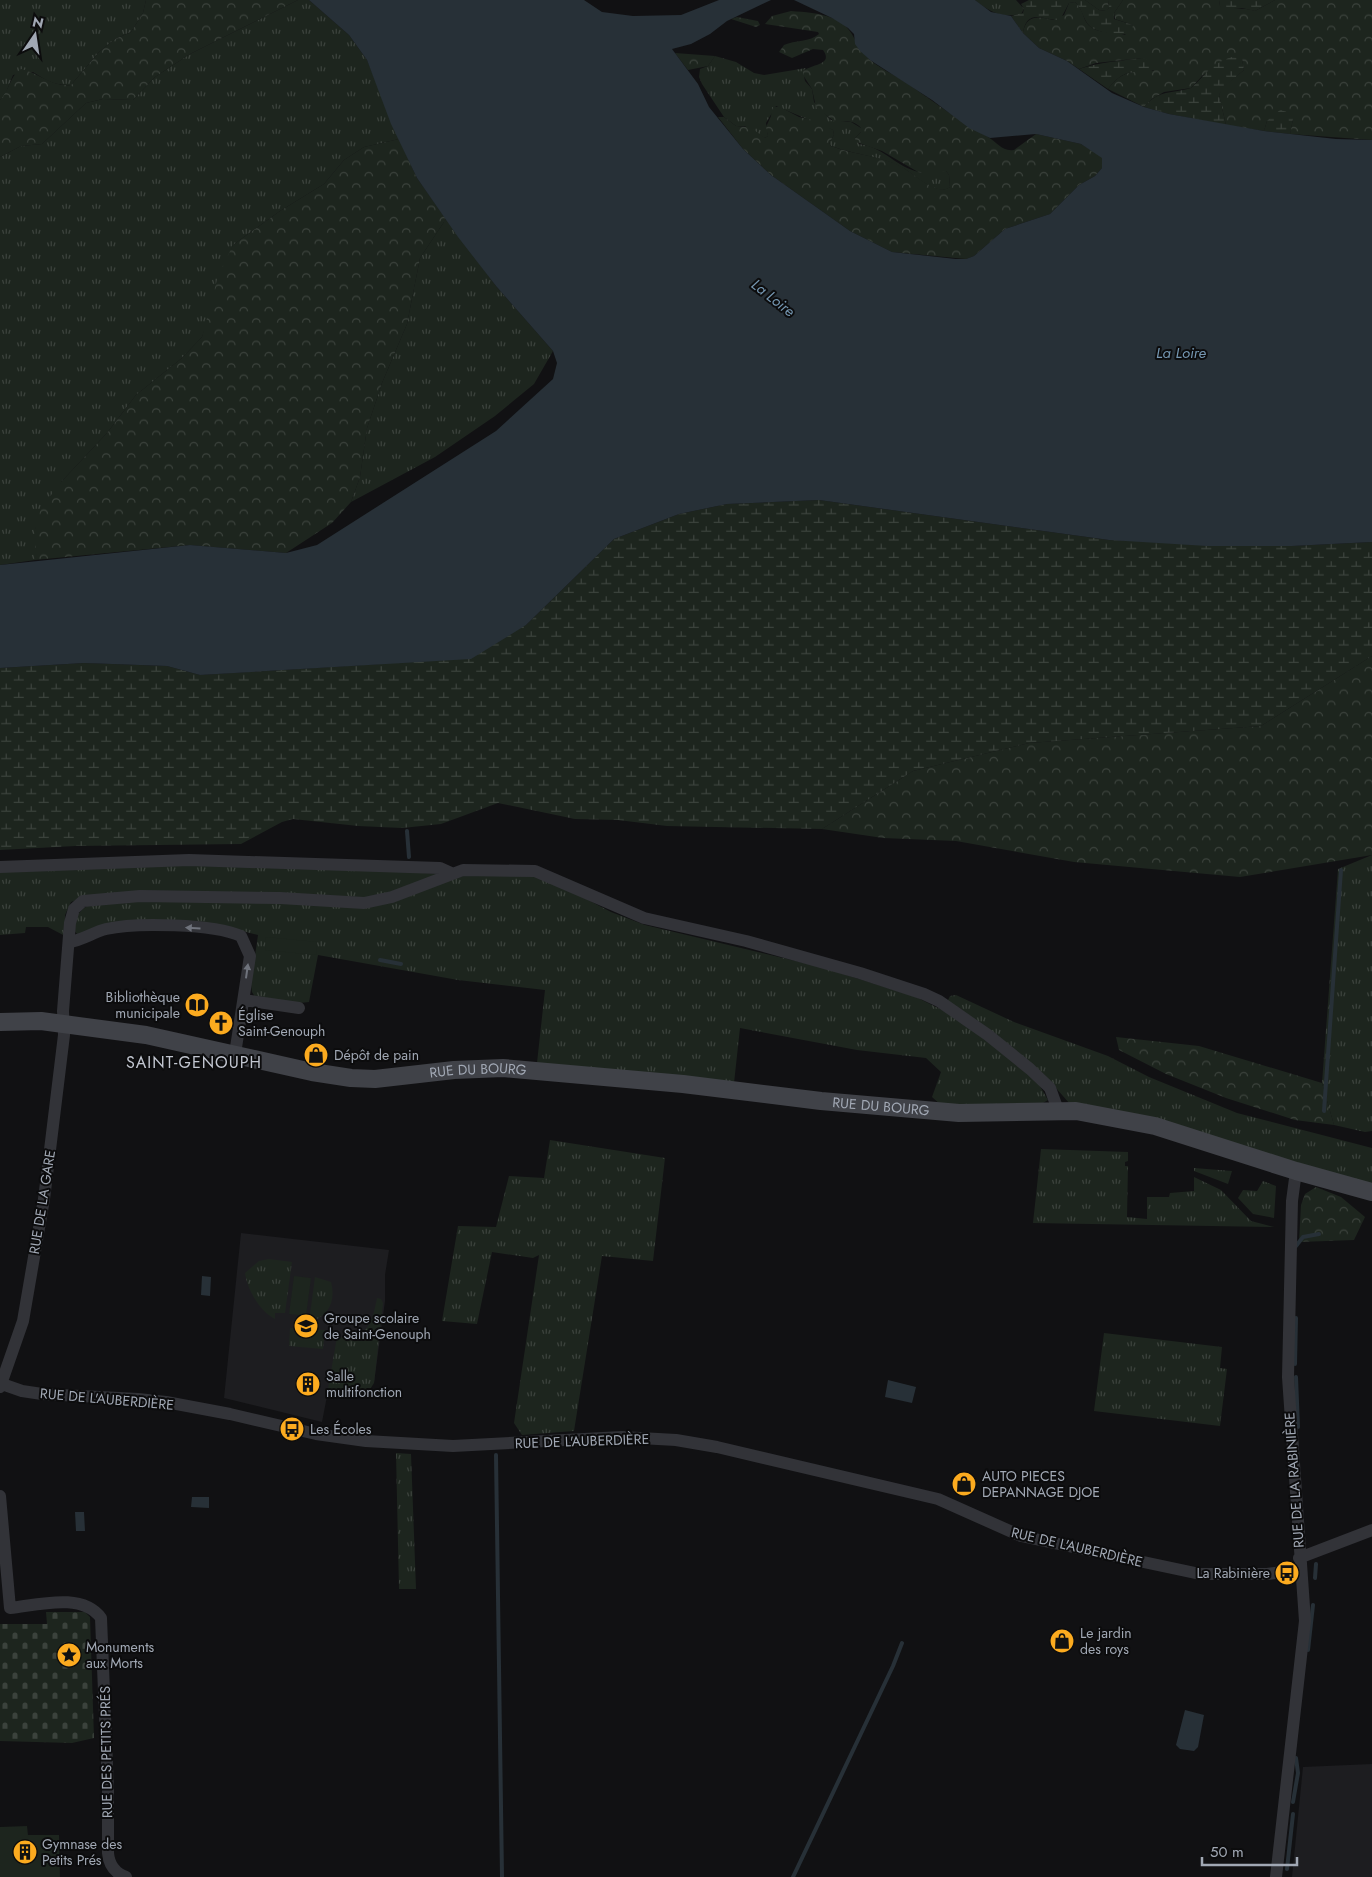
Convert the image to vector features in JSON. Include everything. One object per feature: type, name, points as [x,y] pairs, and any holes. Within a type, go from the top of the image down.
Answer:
[{"type":"street","points":[[0,866],[218,861],[440,868],[451,873],[477,869],[542,873],[624,911],[644,918],[746,941],[908,987],[939,1001],[1010,1052],[1050,1088],[1058,1110]]},
{"type":"street","name":"RUE DE LA GARE","points":[[2,1379],[23,1321],[44,1199],[55,1116],[70,923],[74,909],[83,901],[92,899],[140,896],[225,897],[364,903],[392,897],[451,873]]},
{"type":"street","points":[[70,942],[122,926],[200,928],[233,932],[241,936],[250,956],[234,1054]]},
{"type":"street","points":[[244,1000],[299,1008]]},
{"type":"street","name":"RUE DU BOURG","points":[[0,1022],[30,1020],[155,1036],[312,1072],[351,1078],[375,1079],[454,1070],[503,1068],[682,1084],[821,1101],[959,1113],[1058,1110],[1094,1113],[1155,1126],[1296,1171],[1372,1192]]},
{"type":"street","name":"RUE DE LA RABINIÈRE","points":[[1276,1877],[1305,1621],[1288,1377],[1292,1201],[1296,1171]]},
{"type":"street","name":"RUE DE L'AUBERDIÈRE","points":[[2,1379],[22,1391],[166,1402],[230,1414],[316,1434],[366,1441],[453,1446],[622,1438],[676,1440],[717,1447],[938,1499],[1020,1536],[1200,1574],[1268,1574],[1300,1564],[1372,1530]]},
{"type":"street","name":"RUE DES PETITS PRÉS","points":[[0,1496],[5,1609],[55,1603],[80,1603],[93,1609],[101,1618],[108,1789],[108,1853],[109,1862],[116,1871],[126,1877]]},
{"type":"shaded area","name":"Groupe scolaire de Saint-Genouph","points":[[241,1233],[389,1250],[385,1275],[385,1301],[374,1383],[328,1391],[322,1422],[224,1398]]},
{"type":"shaded area","points":[[1372,1764],[1372,1877],[1292,1877],[1303,1767]]},
{"type":"green space","points":[[0,0],[146,0],[143,13],[131,32],[115,39],[99,52],[71,85],[55,83],[33,72],[13,75],[5,95],[0,100]]},
{"type":"green space","points":[[146,0],[298,0],[190,54],[155,77],[133,100],[103,99],[86,103],[42,144],[21,146],[0,157],[0,100],[17,72],[21,69],[58,84],[71,85],[99,52],[115,39],[131,32],[143,13]]},
{"type":"green space","points":[[298,0],[309,0],[349,35],[367,60],[399,139],[364,147],[344,160],[324,184],[280,211],[233,245],[202,337],[182,358],[136,395],[107,433],[62,481],[35,529],[35,560],[0,565],[0,157],[21,146],[42,144],[86,103],[103,99],[133,100],[155,77],[190,54]]},
{"type":"green space","points":[[975,0],[1016,0],[1024,9],[1021,14],[1014,15],[996,13]]},
{"type":"green space","points":[[1029,0],[1085,0],[1099,10],[1105,11],[1109,8],[1108,0],[1123,0],[1114,13],[1114,19],[1133,25],[1131,34],[1101,32],[1090,27],[1075,2],[1069,3],[1060,20],[1037,17],[1028,20],[1023,33],[1011,16],[1023,13],[1024,9],[1021,4]]},
{"type":"green space","points":[[1085,0],[1108,0],[1109,8],[1106,11],[1099,10]]},
{"type":"green space","points":[[1123,0],[1219,0],[1220,6],[1255,11],[1275,0],[1372,0],[1372,140],[1290,134],[1293,119],[1267,121],[1264,131],[1226,125],[1219,95],[1222,88],[1244,70],[1242,59],[1203,75],[1191,88],[1164,92],[1152,99],[1144,107],[1108,89],[1123,75],[1128,73],[1154,71],[1142,58],[1096,63],[1079,69],[1067,61],[1039,48],[1023,33],[1030,20],[1042,18],[1053,20],[1064,15],[1069,3],[1075,2],[1088,25],[1092,28],[1102,32],[1125,35],[1133,25],[1115,19],[1114,13]]},
{"type":"green space","points":[[1219,0],[1275,0],[1255,11],[1242,8],[1224,10],[1220,6]]},
{"type":"green space","points":[[791,11],[822,15],[840,22],[846,26],[859,48],[873,62],[1006,150],[1014,150],[1036,134],[1081,144],[1102,157],[1102,168],[1095,176],[1079,185],[1050,214],[1005,229],[974,256],[966,259],[892,252],[850,231],[771,175],[743,149],[718,117],[724,117],[736,126],[750,127],[765,138],[768,136],[766,127],[771,116],[772,107],[780,107],[799,117],[817,121],[833,130],[834,135],[829,143],[831,146],[894,163],[932,187],[945,189],[950,187],[949,175],[946,171],[927,174],[918,172],[882,151],[856,142],[855,138],[861,132],[861,128],[858,125],[842,121],[835,122],[816,107],[812,89],[803,75],[803,71],[820,64],[826,59],[823,50],[813,49],[792,58],[779,52],[784,45],[815,37],[819,34],[818,32],[765,24],[772,16]]},
{"type":"green space","points":[[737,17],[758,21],[760,25],[756,27],[731,19]]},
{"type":"green space","points":[[675,53],[715,56],[708,66],[688,70]]},
{"type":"green space","points":[[715,56],[736,62],[754,73],[764,75],[806,68],[803,71],[805,81],[812,89],[814,102],[831,120],[851,122],[861,128],[861,132],[855,138],[859,144],[875,148],[915,171],[946,171],[949,175],[950,187],[945,189],[933,188],[896,165],[878,158],[831,146],[829,143],[834,135],[833,130],[776,106],[766,123],[768,136],[765,138],[745,126],[736,126],[724,117],[699,77],[700,69],[708,66]]},
{"type":"green space","points":[[1232,57],[1242,59],[1244,70],[1223,88],[1219,95],[1226,125],[1144,107],[1155,97],[1191,88],[1214,66]]},
{"type":"green space","points":[[1142,58],[1156,62],[1159,67],[1147,72],[1123,75],[1108,89],[1079,69],[1102,63]]},
{"type":"green space","points":[[1280,110],[1291,113],[1293,119],[1290,134],[1264,131],[1267,121]]},
{"type":"green space","points":[[399,139],[417,178],[446,219],[420,258],[407,324],[382,383],[367,428],[360,477],[351,502],[332,523],[286,553],[190,545],[35,560],[35,529],[41,508],[62,481],[107,433],[136,395],[182,358],[202,337],[218,276],[233,245],[280,211],[324,184],[344,160],[364,147]]},
{"type":"green space","points":[[446,219],[496,286],[553,351],[534,384],[495,416],[435,457],[351,502],[360,477],[367,428],[382,383],[407,324],[420,258]]},
{"type":"green space","points":[[819,500],[1109,540],[1292,546],[1372,542],[1372,656],[1261,726],[1029,743],[913,771],[822,829],[667,826],[618,820],[575,819],[498,803],[441,824],[402,828],[358,826],[293,819],[282,822],[241,844],[75,846],[0,850],[0,668],[84,663],[167,666],[200,675],[380,664],[526,625],[614,539],[679,514],[727,504]]},
{"type":"green space","points":[[1372,656],[1372,855],[1240,877],[1074,862],[956,841],[883,838],[822,829],[913,771],[1029,743],[1261,726]]},
{"type":"green space","points":[[1372,855],[1372,1131],[1365,1132],[1334,1125],[1322,1083],[1338,869]]},
{"type":"green space","points":[[218,863],[443,874],[379,898],[90,895],[71,902],[65,915],[65,936],[48,927],[26,927],[25,933],[0,935],[0,869]]},
{"type":"green space","points":[[473,874],[536,875],[552,881],[611,912],[645,925],[821,967],[916,997],[948,1013],[1030,1069],[1048,1100],[1043,1103],[941,1105],[932,1097],[941,1072],[926,1058],[857,1050],[740,1028],[734,1083],[537,1063],[545,990],[458,980],[318,955],[309,1002],[300,1003],[255,997],[251,984],[258,935],[218,925],[77,934],[73,929],[80,912],[95,902],[270,901],[367,906],[449,879]]},
{"type":"green space","points":[[266,937],[317,942],[316,955],[265,950]]},
{"type":"green space","points":[[956,995],[1014,1022],[1108,1056],[1149,1077],[1237,1113],[1372,1148],[1372,1186],[1070,1104],[1048,1079],[947,1002],[950,996]]},
{"type":"green space","points":[[1116,1037],[1199,1046],[1322,1083],[1334,1125],[1295,1120],[1226,1098],[1166,1074],[1119,1050]]},
{"type":"green space","points":[[550,1140],[665,1158],[653,1261],[602,1256],[574,1431],[522,1435],[514,1423],[539,1255],[533,1258],[492,1252],[477,1324],[442,1321],[458,1226],[496,1227],[509,1176],[544,1178]]},
{"type":"green space","points":[[1041,1149],[1128,1152],[1128,1161],[1125,1162],[1125,1166],[1128,1166],[1127,1217],[1147,1219],[1147,1197],[1169,1197],[1170,1193],[1194,1191],[1194,1177],[1221,1190],[1251,1221],[1274,1227],[1033,1223]]},
{"type":"green space","points":[[1194,1168],[1232,1171],[1228,1184],[1194,1171]]},
{"type":"green space","points":[[1263,1181],[1276,1186],[1274,1218],[1253,1214],[1238,1198],[1243,1190],[1257,1191]]},
{"type":"green space","points":[[1316,1187],[1341,1197],[1365,1217],[1354,1240],[1299,1242],[1301,1205],[1305,1194]]},
{"type":"green space","points":[[269,1259],[292,1262],[285,1313],[275,1313],[275,1319],[259,1306],[248,1286],[245,1273],[259,1261]]},
{"type":"green space","points":[[294,1276],[311,1278],[306,1316],[289,1314]]},
{"type":"green space","points":[[315,1277],[331,1282],[332,1302],[322,1316],[309,1322]]},
{"type":"green space","points":[[377,1298],[381,1299],[383,1303],[374,1383],[365,1397],[330,1392],[328,1389],[337,1337],[355,1336],[362,1333],[370,1323]]},
{"type":"green space","points":[[290,1328],[325,1330],[323,1349],[289,1346]]},
{"type":"green space","points":[[1104,1333],[1222,1347],[1220,1368],[1227,1369],[1220,1426],[1094,1411]]},
{"type":"green space","points":[[396,1453],[411,1454],[416,1589],[399,1589]]},
{"type":"green space","points":[[46,1612],[85,1612],[90,1617],[94,1738],[72,1743],[0,1741],[0,1624],[47,1624]]},
{"type":"green space","name":"Gymnase des Petits Prés","points":[[27,1826],[28,1835],[59,1835],[60,1877],[0,1877],[0,1827]]},
{"type":"water","name":"La Loire","points":[[309,0],[584,0],[602,12],[633,16],[681,15],[719,0],[771,0],[727,21],[710,34],[691,44],[672,49],[698,84],[709,107],[743,149],[771,175],[850,231],[892,252],[956,259],[966,259],[974,256],[1005,229],[1050,214],[1079,185],[1095,176],[1102,168],[1102,158],[1081,144],[1036,134],[990,138],[969,128],[932,100],[870,60],[855,44],[854,34],[848,28],[832,18],[794,0],[975,0],[991,12],[1011,16],[1023,33],[1039,48],[1067,61],[1112,93],[1144,107],[1169,114],[1264,131],[1336,139],[1372,140],[1372,542],[1292,546],[1207,546],[1109,540],[819,500],[727,504],[679,514],[614,539],[526,625],[471,659],[200,675],[167,666],[84,663],[0,668],[0,565],[190,545],[286,553],[317,545],[496,431],[553,379],[557,363],[553,351],[496,286],[458,237],[417,178],[391,124],[367,60],[349,35]]},
{"type":"water","points":[[202,1276],[211,1277],[210,1296],[201,1295]]},
{"type":"water","points":[[888,1380],[916,1387],[912,1403],[885,1397]]},
{"type":"water","points":[[192,1497],[209,1497],[209,1508],[191,1507]]},
{"type":"water","points":[[75,1512],[84,1512],[85,1531],[76,1531]]},
{"type":"water","points":[[1185,1710],[1204,1715],[1198,1747],[1194,1751],[1180,1749],[1176,1745]]},
{"type":"waterway","points":[[407,831],[409,857]]},
{"type":"waterway","points":[[1324,1111],[1341,870]]},
{"type":"waterway","points":[[380,960],[401,964]]},
{"type":"waterway","points":[[1296,1246],[1303,1237],[1319,1234]]},
{"type":"waterway","points":[[1295,1364],[1296,1318]]},
{"type":"waterway","points":[[1296,1377],[1298,1427]]},
{"type":"waterway","points":[[496,1455],[502,1877]]},
{"type":"waterway","points":[[1315,1578],[1316,1564]]},
{"type":"waterway","points":[[1308,1650],[1313,1605]]},
{"type":"waterway","points":[[793,1877],[893,1666],[902,1643]]},
{"type":"waterway","points":[[1293,1802],[1298,1773],[1296,1758]]},
{"type":"waterway","points":[[1287,1869],[1293,1814]]},
{"type":"place","name":"Bibliothèque municipale","points":[[197,1005]]},
{"type":"place","name":"Église Saint-Genouph","points":[[221,1023]]},
{"type":"place","name":"Dépôt de pain","points":[[316,1055]]},
{"type":"place","name":"Groupe scolaire de Saint-Genouph","points":[[306,1326]]},
{"type":"place","name":"Salle multifonction","points":[[308,1384]]},
{"type":"place","name":"Les Écoles","points":[[292,1429]]},
{"type":"place","name":"AUTO PIECES DEPANNAGE DJOE","points":[[964,1484]]},
{"type":"place","name":"La Rabinière","points":[[1287,1573]]},
{"type":"place","name":"Le jardin des roys","points":[[1062,1641]]},
{"type":"place","name":"Monuments aux Morts","points":[[69,1655]]},
{"type":"place","name":"Gymnase des Petits Prés","points":[[25,1852]]},
{"type":"district","name":"SAINT-GENOUPH","points":[[194,1062]]}]
